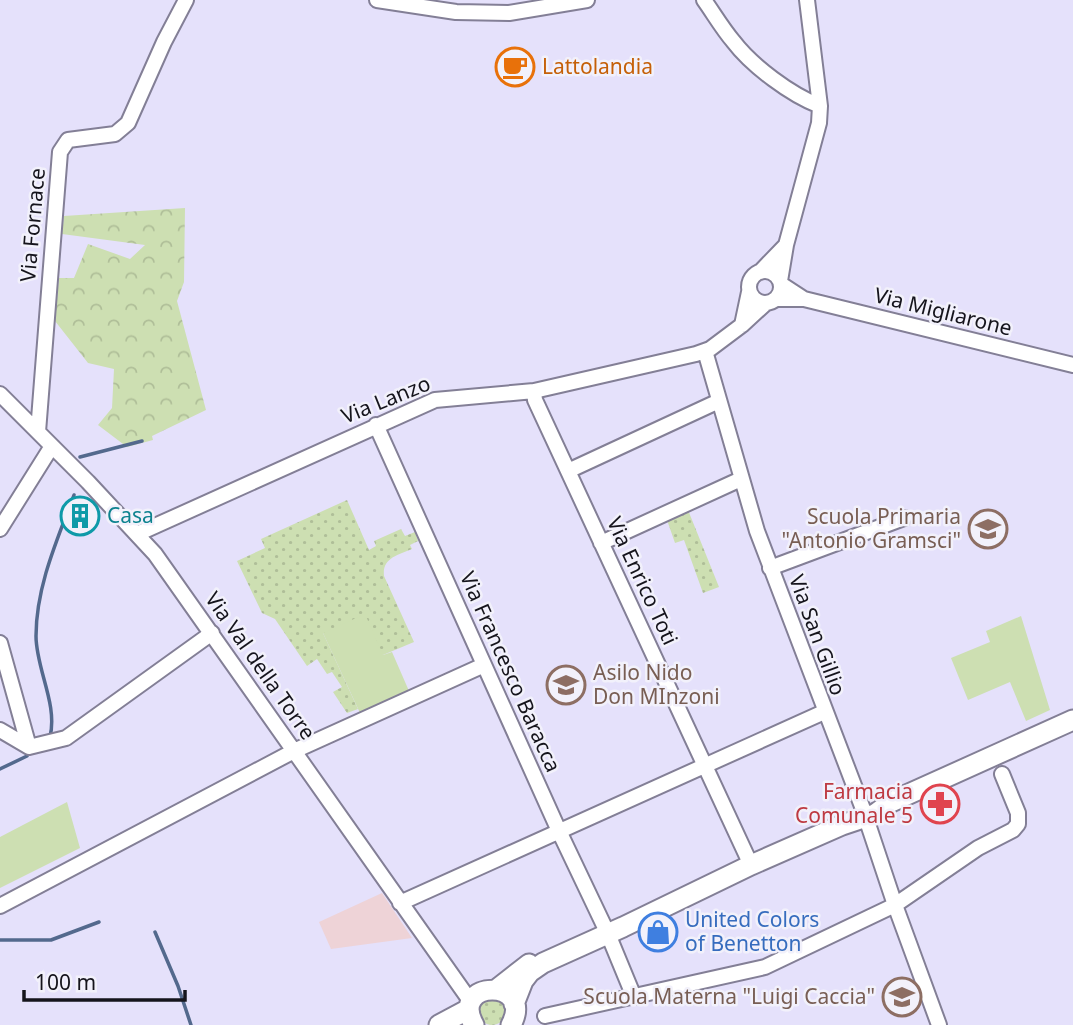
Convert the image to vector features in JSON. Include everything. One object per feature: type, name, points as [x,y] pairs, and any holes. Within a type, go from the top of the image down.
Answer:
[{"type":"main road","points":[[478,1003],[524,966],[662,908],[864,813],[1073,720]]},
{"type":"main road","points":[[511,1025],[514,1019],[514,1004],[523,981],[530,972],[607,931]]},
{"type":"main road","points":[[439,1025],[504,992],[514,1004]]},
{"type":"street","name":"Via Fornace","points":[[38,432],[60,152],[68,140],[114,134],[128,123],[186,0]]},
{"type":"street","points":[[377,0],[456,12],[509,13],[587,0]]},
{"type":"street","points":[[704,0],[734,42],[752,61],[802,99],[820,106]]},
{"type":"street","points":[[771,301],[780,292],[786,245],[816,138],[820,106],[807,0]]},
{"type":"street","points":[[742,325],[750,282],[786,245]]},
{"type":"street","points":[[760,272],[774,274],[780,282],[804,299]]},
{"type":"street","points":[[750,292],[758,302],[804,299]]},
{"type":"street","name":"Via Migliarone","points":[[804,299],[1073,365]]},
{"type":"street","name":"Via Lanzo","points":[[137,534],[441,398],[534,391],[705,351],[771,301]]},
{"type":"street","name":"Via San Gillio","points":[[705,351],[757,531],[864,813],[939,1025]]},
{"type":"street","name":"Via Enrico Toti","points":[[534,391],[535,400],[751,865]]},
{"type":"street","name":"Via Val della Torre","points":[[0,394],[155,554],[400,903],[478,1003]]},
{"type":"street","points":[[568,471],[719,401]]},
{"type":"street","name":"Via Francesco Baracca","points":[[376,425],[559,831],[607,931],[634,996]]},
{"type":"street","points":[[0,528],[52,446]]},
{"type":"street","points":[[601,543],[741,479]]},
{"type":"street","points":[[770,568],[904,518]]},
{"type":"street","points":[[0,730],[29,747],[66,738],[212,633]]},
{"type":"street","points":[[0,643],[29,747]]},
{"type":"street","points":[[0,906],[294,751],[484,665]]},
{"type":"street","points":[[400,903],[824,712]]},
{"type":"street","points":[[545,1016],[765,967],[895,905],[978,848],[1013,830],[1018,824],[1018,813],[1002,774]]},
{"type":"shaded area","points":[[382,893],[412,938],[331,949],[319,922]]},
{"type":"green space","points":[[185,208],[184,282],[177,301],[206,410],[152,436],[153,440],[127,447],[98,425],[112,408],[114,369],[88,363],[55,321],[59,278],[74,278],[88,244],[130,259],[145,245],[62,234],[64,216]]},
{"type":"green space","points":[[347,500],[369,550],[376,546],[374,541],[401,529],[405,536],[415,532],[418,541],[410,545],[412,549],[388,561],[384,570],[384,576],[414,642],[383,655],[323,633],[358,709],[347,713],[333,692],[342,687],[332,672],[327,674],[317,659],[307,666],[275,619],[262,613],[237,561],[265,548],[261,539]]},
{"type":"green space","points":[[688,510],[719,587],[703,593],[684,540],[675,543],[667,520]]},
{"type":"green space","points":[[365,614],[383,655],[392,652],[409,691],[360,713],[323,633]]},
{"type":"green space","points":[[1021,616],[1050,710],[1026,721],[1010,682],[968,700],[951,658],[990,642],[986,631]]},
{"type":"green space","points":[[67,802],[80,848],[0,888],[0,837]]},
{"type":"green space","points":[[492,999],[502,1002],[505,1012],[502,1022],[492,1025],[482,1022],[479,1012],[482,1002]]},
{"type":"waterway","points":[[80,457],[142,441]]},
{"type":"waterway","points":[[50,737],[51,712],[37,648],[37,618],[49,564],[74,495]]},
{"type":"waterway","points":[[0,769],[27,756]]},
{"type":"waterway","points":[[0,940],[51,940],[99,922]]},
{"type":"waterway","points":[[155,932],[191,1025]]},
{"type":"place","name":"Lattolandia","points":[[515,67]]},
{"type":"place","name":"Casa","points":[[80,516]]},
{"type":"place","name":"Scuola Primaria \"Antonio Gramsci\"","points":[[988,529]]},
{"type":"place","name":"Asilo Nido Don MInzoni","points":[[566,685]]},
{"type":"place","name":"Farmacia Comunale 5","points":[[940,804]]},
{"type":"place","name":"United Colors of Benetton","points":[[658,932]]},
{"type":"place","name":"Scuola Materna \"Luigi Caccia\"","points":[[902,997]]}]
